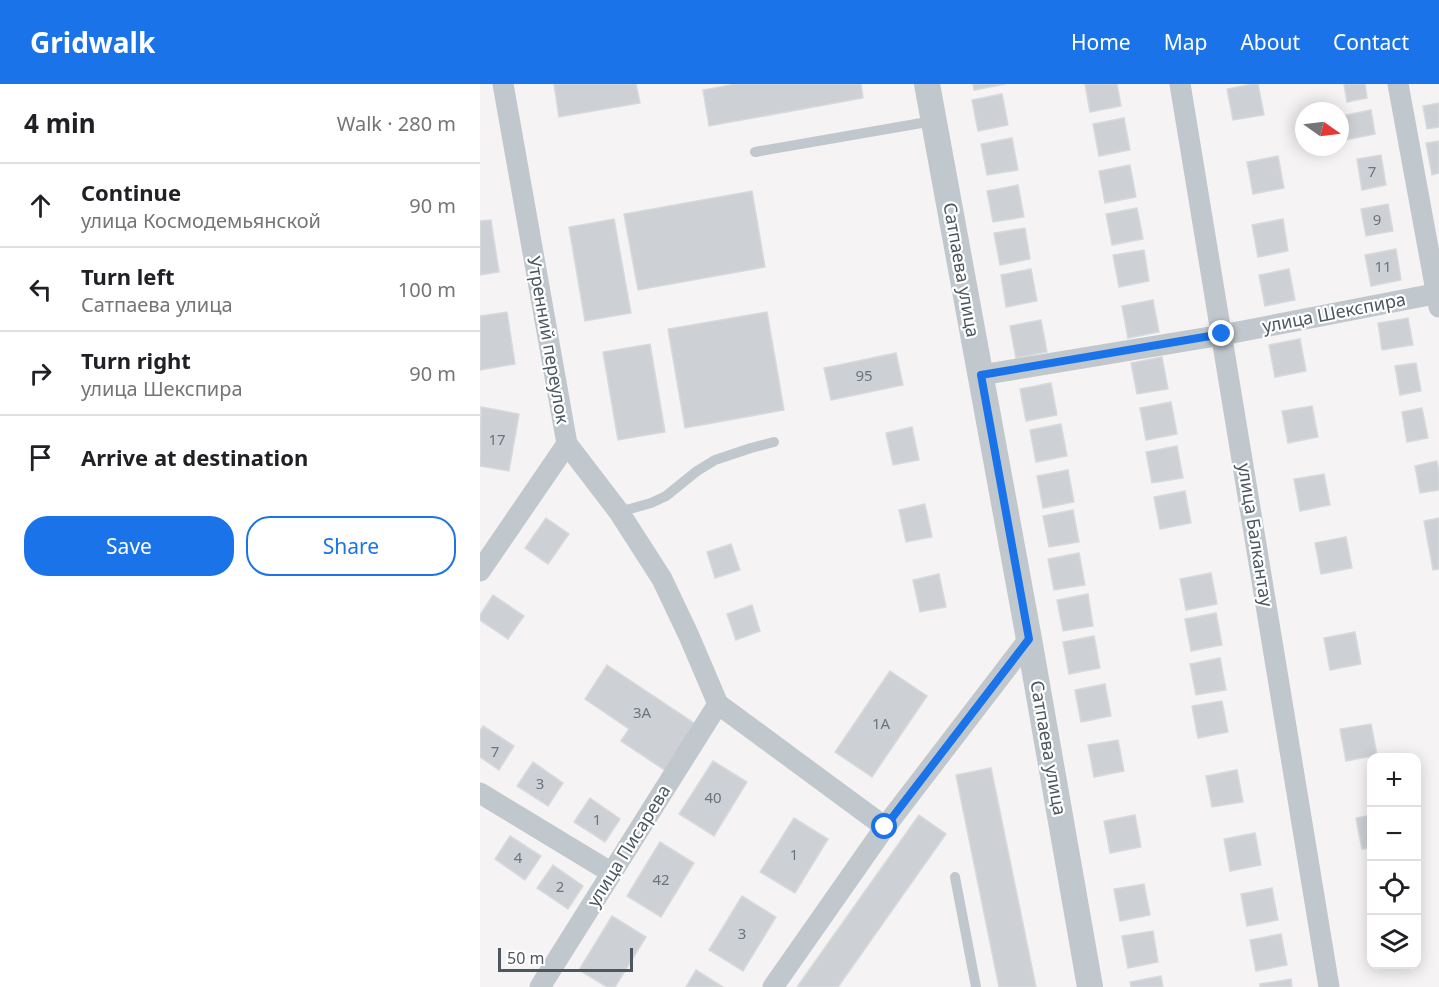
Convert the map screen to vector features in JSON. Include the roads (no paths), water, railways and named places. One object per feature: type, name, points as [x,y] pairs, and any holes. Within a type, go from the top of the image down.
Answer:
[{"type":"street","name":"Утренний переулок","points":[[480,571],[567,444],[503,84]]},
{"type":"street","name":"Сатпаева улица","points":[[927,84],[1090,987]]},
{"type":"street","name":"улица Балкантау","points":[[1180,84],[1329,987]]},
{"type":"street","points":[[1398,84],[1438,298]]},
{"type":"street","name":"улица Шекспира","points":[[981,375],[1438,298]]},
{"type":"street","points":[[567,444],[619,512],[662,579],[718,704],[885,827]]},
{"type":"street","points":[[772,987],[885,827],[1029,639]]},
{"type":"street","name":"улица Писарева","points":[[540,987],[718,704]]},
{"type":"street","points":[[480,793],[612,873]]},
{"type":"lane","points":[[754,152],[933,120]]},
{"type":"lane","points":[[619,512],[666,496],[715,460],[774,442]]},
{"type":"lane","points":[[955,877],[976,987]]}]
